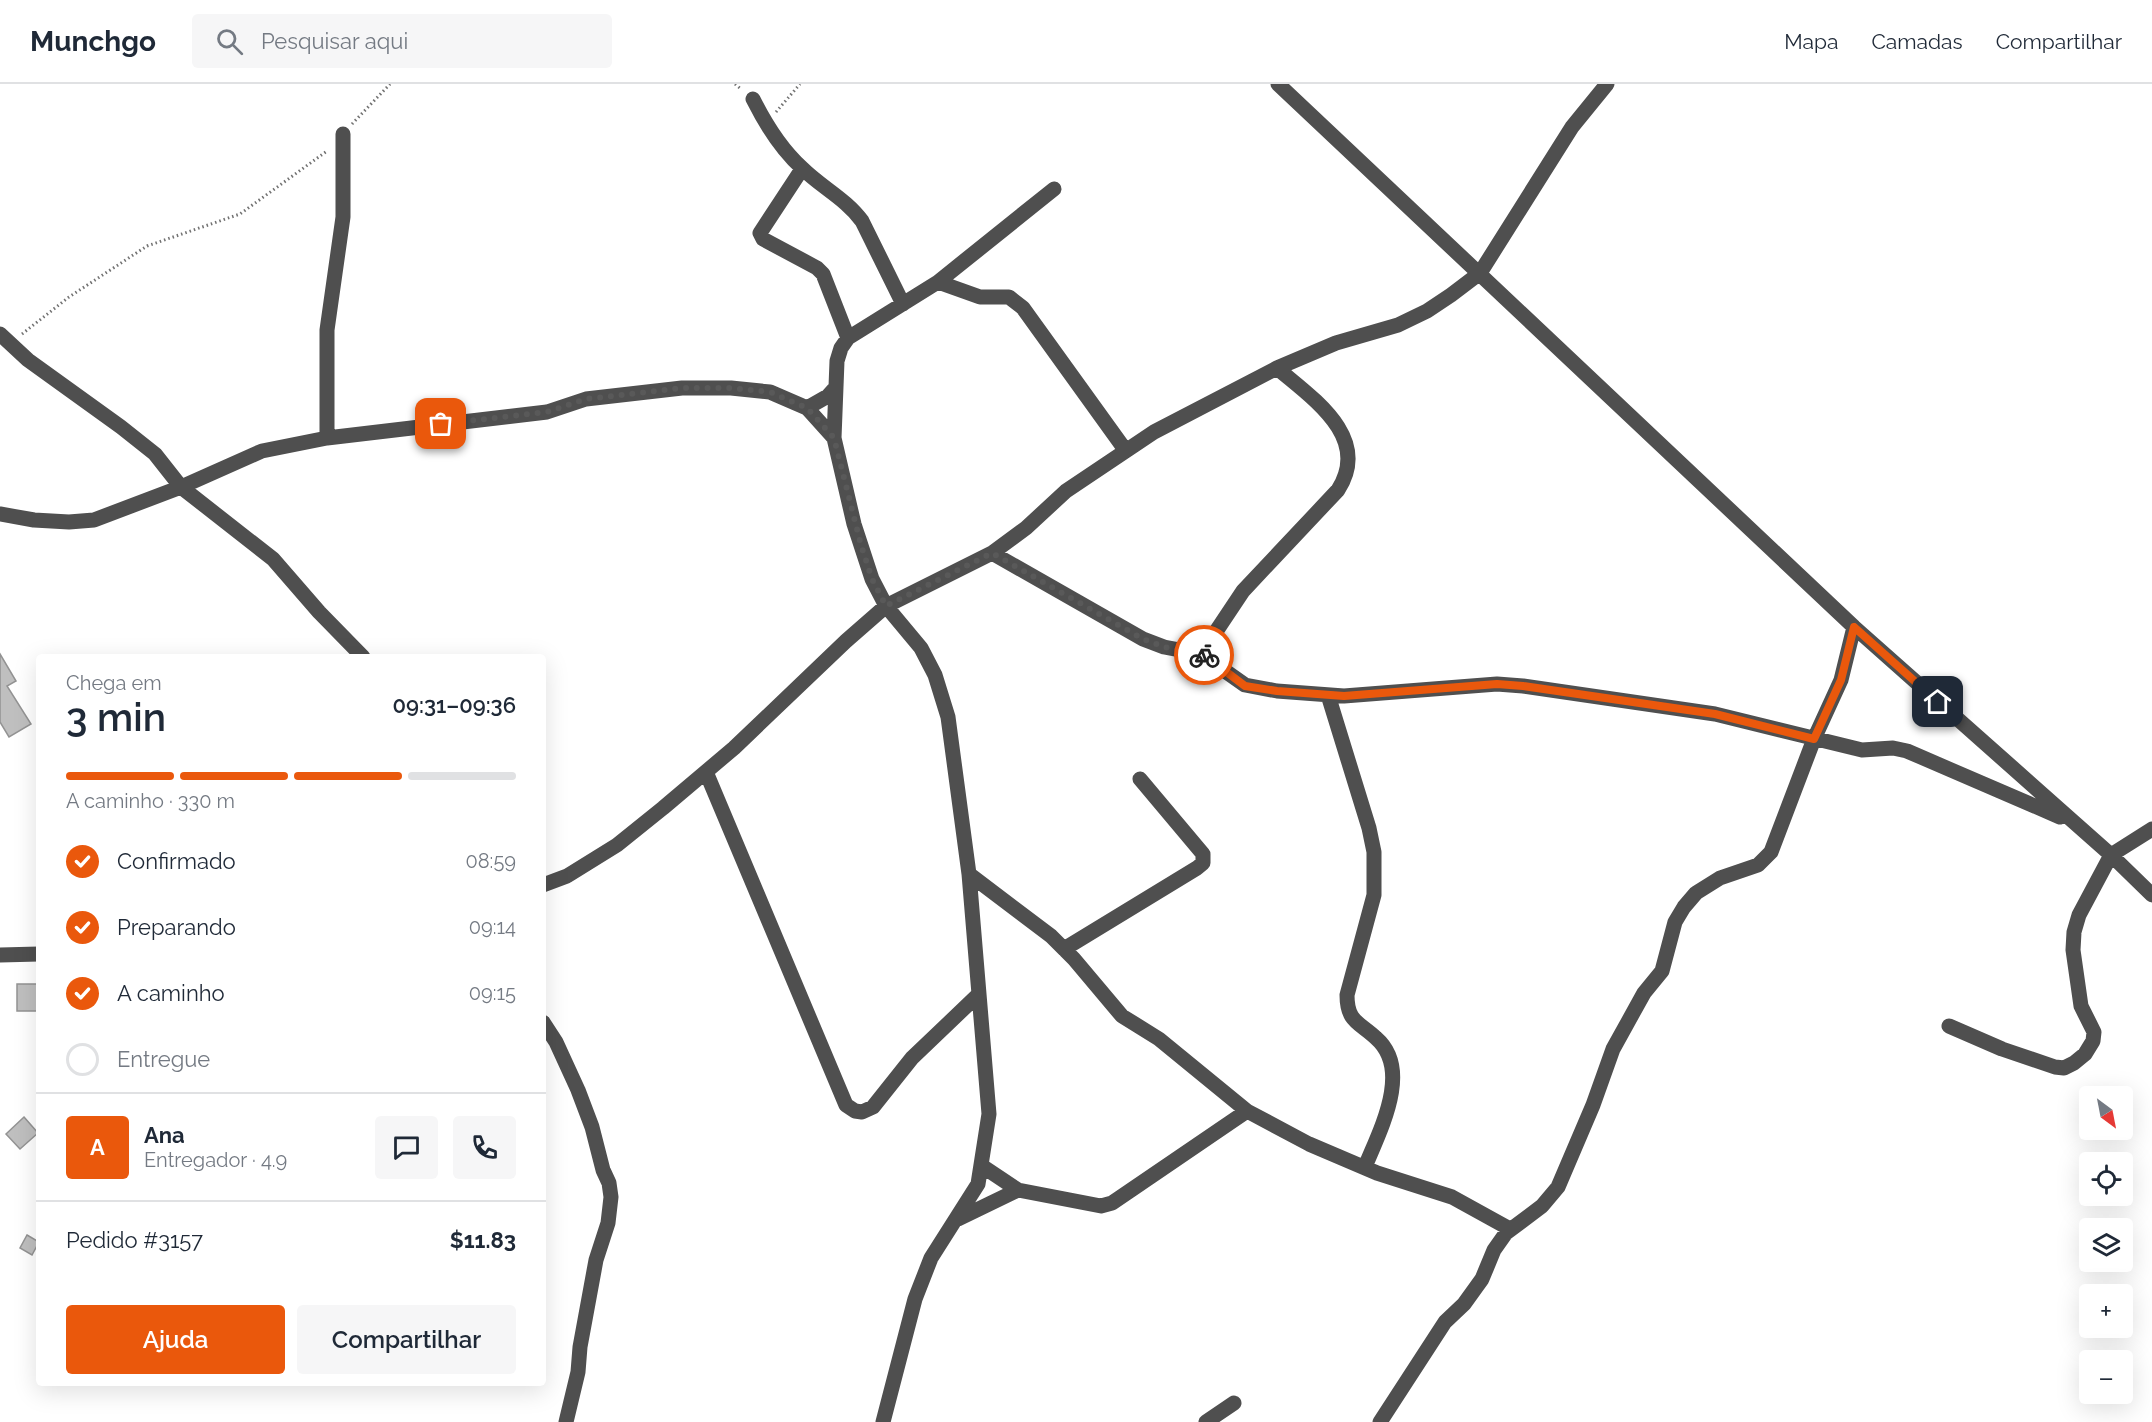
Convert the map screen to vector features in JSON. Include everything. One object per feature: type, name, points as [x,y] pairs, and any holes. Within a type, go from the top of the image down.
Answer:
[{"type":"street","points":[[1278,84],[1854,627],[2111,855],[2152,895]]},
{"type":"street","points":[[546,884],[567,876],[617,845],[734,748],[886,606],[992,553],[1026,528],[1066,491],[1154,432],[1277,368],[1336,343],[1398,325],[1427,311],[1480,273],[1572,127],[1607,84]]},
{"type":"street","points":[[753,99],[766,124],[782,147],[802,169],[854,210],[862,221],[903,304]]},
{"type":"street","points":[[327,438],[327,330],[343,217],[343,134]]},
{"type":"street","points":[[802,169],[760,233],[763,239],[817,268],[823,274],[848,338]]},
{"type":"street","points":[[883,1422],[915,1299],[931,1258],[978,1184],[988,1114],[969,874],[948,717],[935,675],[921,648],[886,606],[872,579],[861,545],[834,438],[837,361],[841,348],[848,338],[938,282],[1054,189]]},
{"type":"street","points":[[938,282],[980,297],[1009,297],[1023,308],[1126,451]]},
{"type":"street","points":[[3,337],[28,360],[155,454],[182,487],[273,559],[360,654]]},
{"type":"street","points":[[1202,654],[1243,591],[1338,490],[1344,480],[1346,444],[1338,427],[1330,414],[1277,368]]},
{"type":"street","points":[[807,408],[828,396],[836,387]]},
{"type":"street","points":[[0,514],[34,520],[69,522],[94,520],[182,487],[262,451],[327,438],[547,412],[586,399],[682,388],[731,388],[770,392],[807,408],[834,438]]},
{"type":"street","points":[[992,553],[1143,639],[1164,647],[1202,654],[1245,686],[1344,696],[1497,684],[1715,714],[1862,750],[1893,748],[1907,751],[2074,822]]},
{"type":"street","points":[[1380,1422],[1445,1322],[1464,1304],[1482,1279],[1494,1250],[1510,1229],[1542,1206],[1558,1187],[1593,1105],[1613,1049],[1644,993],[1662,971],[1675,921],[1684,907],[1696,893],[1720,878],[1758,865],[1771,852],[1814,739],[1841,680],[1854,627]]},
{"type":"street","points":[[1328,695],[1369,828],[1374,852],[1374,895],[1347,995],[1347,1007],[1352,1020],[1377,1038],[1391,1062],[1392,1084],[1388,1110],[1365,1167]]},
{"type":"street","points":[[706,772],[846,1105],[855,1111],[862,1112],[873,1107],[912,1058],[979,994]]},
{"type":"street","points":[[1064,949],[1203,863],[1203,854],[1140,779]]},
{"type":"street","points":[[1950,1026],[2002,1049],[2055,1067],[2064,1068],[2085,1054],[2093,1041],[2094,1032],[2081,1006],[2073,950],[2074,932],[2079,915],[2111,855],[2152,829]]},
{"type":"street","points":[[969,874],[1051,936],[1122,1016],[1159,1039],[1247,1111],[1310,1144],[1365,1167],[1452,1197],[1510,1229]]},
{"type":"street","points":[[0,955],[36,954]]},
{"type":"street","points":[[546,1027],[556,1042],[578,1090],[592,1127],[611,1197],[608,1223],[596,1260],[580,1347],[578,1372],[566,1422]]},
{"type":"street","points":[[982,1166],[1018,1190],[1101,1206],[1112,1203],[1247,1111]]},
{"type":"street","points":[[956,1220],[1018,1190]]},
{"type":"street","points":[[1206,1422],[1234,1403]]},
{"type":"path","points":[[3,337],[147,246],[240,214],[322,155],[390,84]]},
{"type":"path","points":[[766,124],[800,84]]},
{"type":"building","points":[[0,654],[16,681],[7,686],[31,724],[9,737],[0,722]]},
{"type":"building","points":[[17,984],[36,984],[36,1011],[17,1011]]},
{"type":"building","points":[[24,1117],[36,1131],[36,1135],[20,1149],[6,1134]]},
{"type":"building","points":[[27,1235],[36,1240],[36,1248],[32,1255],[20,1248]]},
{"type":"way so far","points":[[441,424],[547,412],[586,399],[682,388],[731,388],[770,392],[807,408],[834,438],[861,545],[872,579],[886,606],[992,553],[1143,639],[1164,647],[1204,655]]},
{"type":"route","points":[[1204,655],[1245,686],[1260,689],[1344,696],[1497,684],[1523,686],[1715,714],[1814,739],[1841,680],[1854,627],[1938,702]]}]
